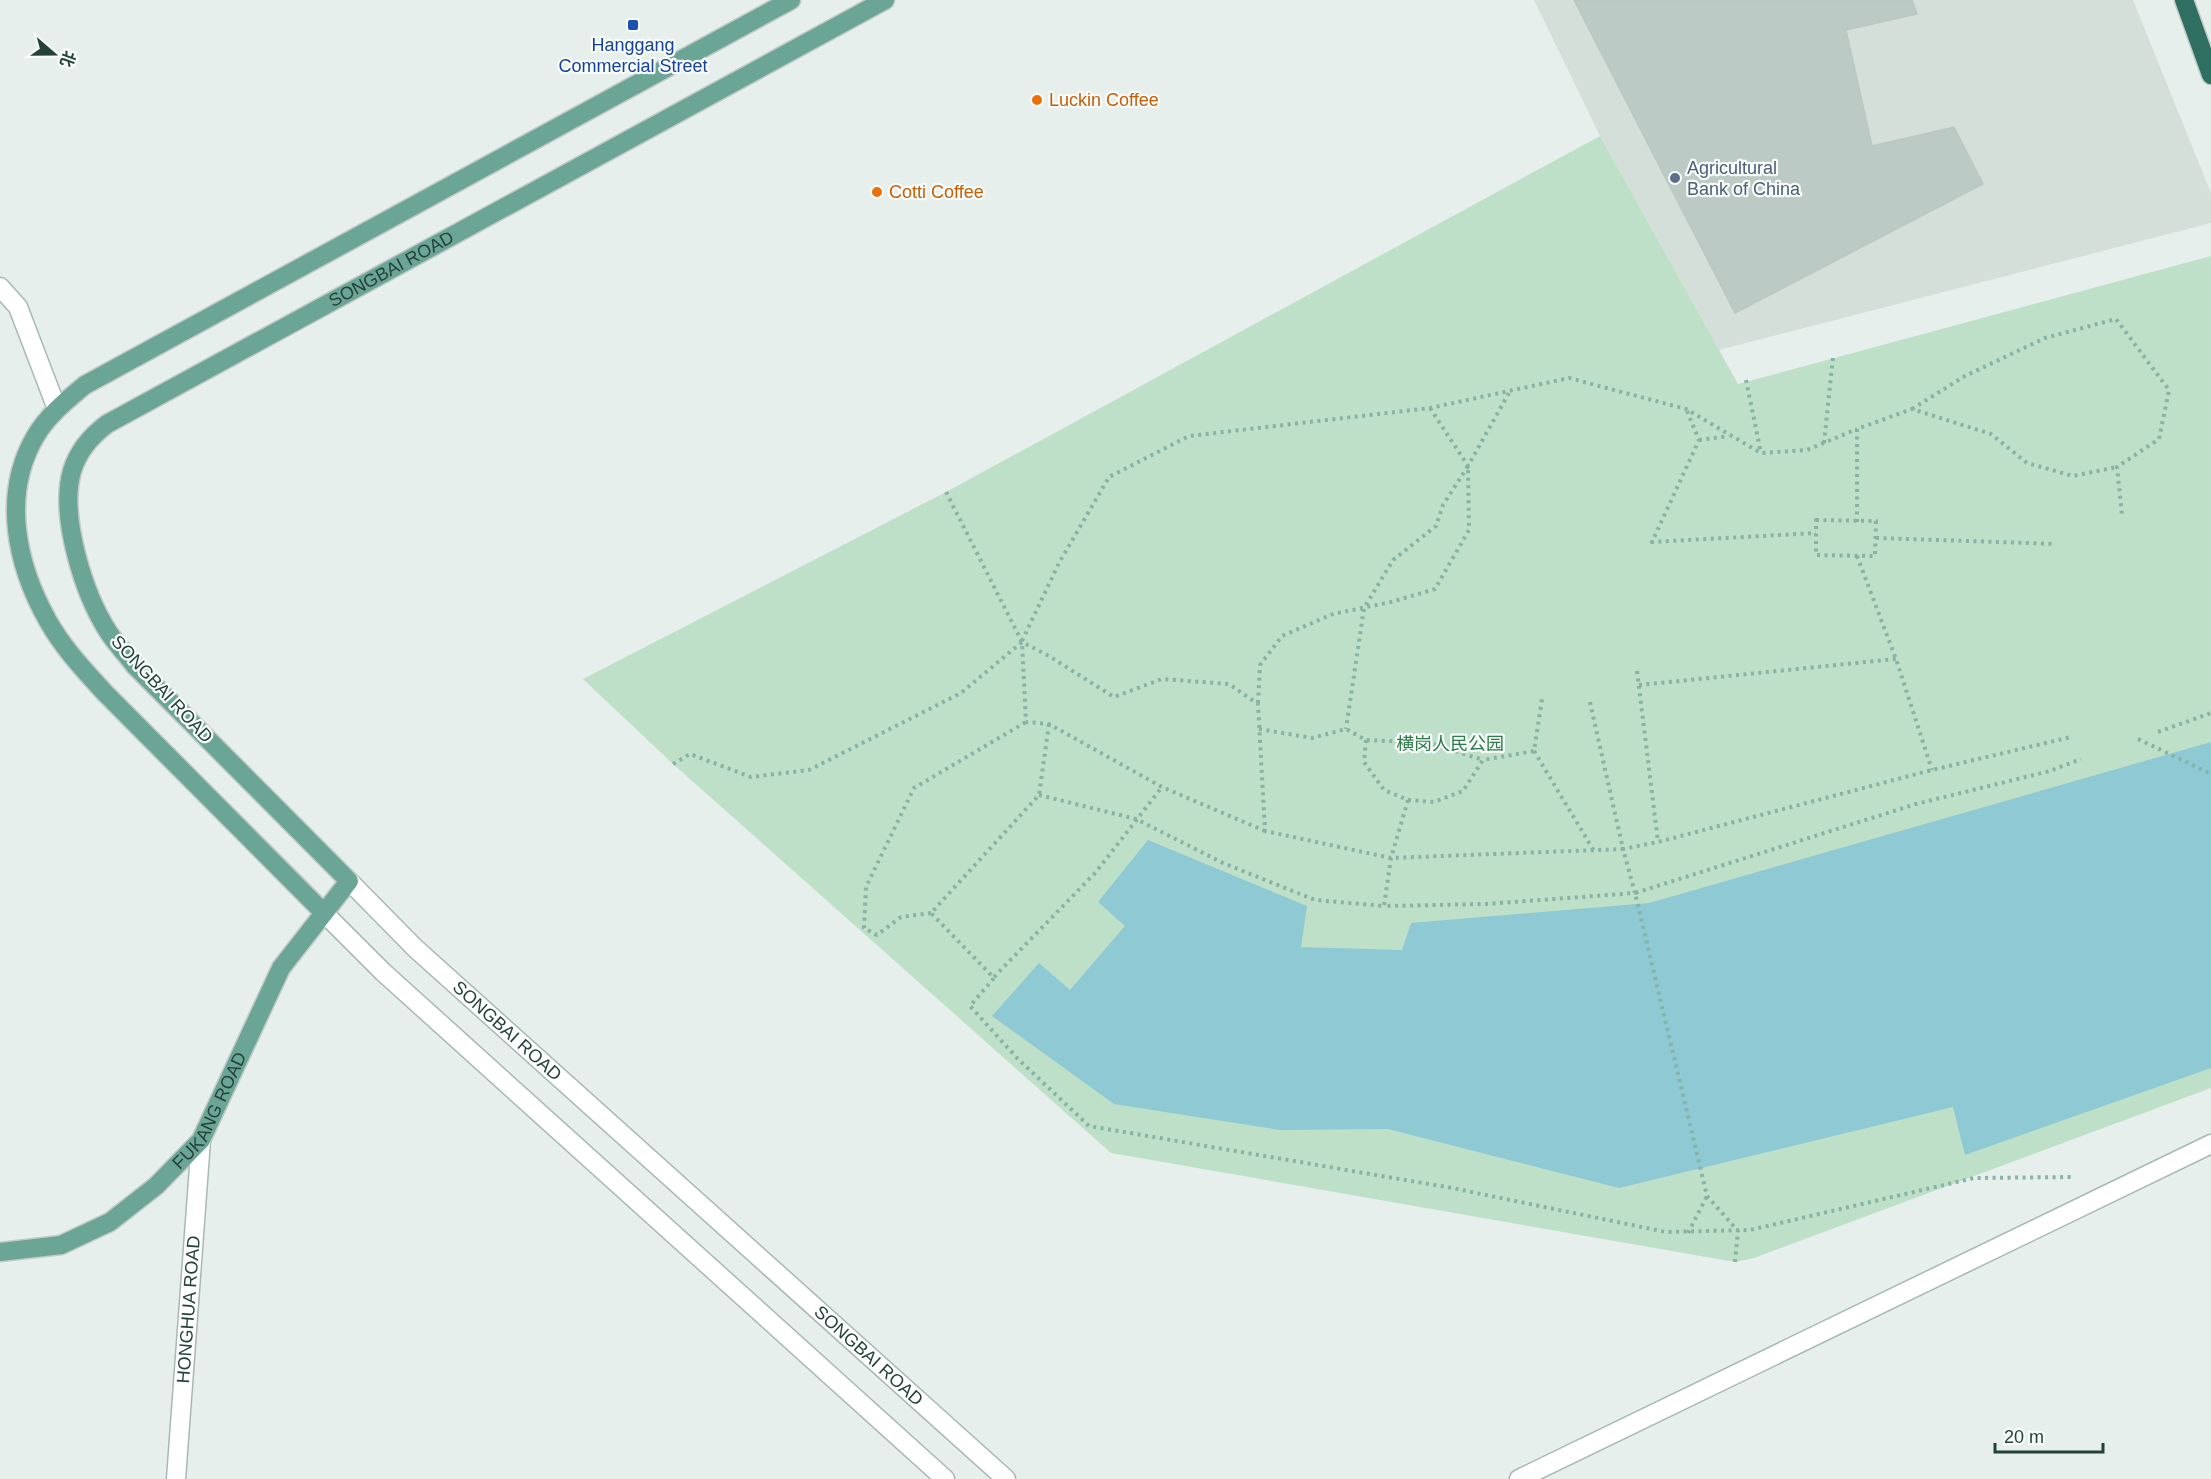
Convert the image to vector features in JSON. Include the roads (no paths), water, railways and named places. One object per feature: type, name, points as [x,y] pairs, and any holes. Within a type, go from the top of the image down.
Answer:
[{"type":"highway","points":[[2184,0],[2211,75]]},
{"type":"main road","points":[[324,913],[105,693],[74,659],[48,622],[31,584],[18,542],[15,505],[22,467],[35,437],[57,409],[85,385],[791,0]]},
{"type":"main road","name":"SONGBAI ROAD","points":[[349,881],[135,666],[109,633],[88,591],[74,547],[69,517],[69,489],[72,471],[78,457],[95,433],[107,424],[885,0]]},
{"type":"main road","name":"FUKANG ROAD","points":[[0,1252],[61,1245],[110,1222],[156,1186],[201,1140],[281,968],[349,881]]},
{"type":"street","points":[[0,287],[18,307],[57,409]]},
{"type":"street","name":"SONGBAI ROAD","points":[[349,881],[423,956],[1006,1479]]},
{"type":"street","points":[[324,913],[384,972],[945,1479]]},
{"type":"street","name":"HONGHUA ROAD","points":[[176,1479],[201,1140]]},
{"type":"street","points":[[1519,1479],[2211,1144]]},
{"type":"water","points":[[2211,742],[2211,1068],[1965,1155],[1953,1107],[1619,1188],[1388,1129],[1280,1130],[1114,1104],[992,1016],[1039,963],[1070,990],[1125,926],[1098,902],[1148,840],[1307,906],[1301,947],[1402,950],[1411,923],[1649,903]]},
{"type":"place","name":"Hanggang Commercial Street","points":[[633,25]]},
{"type":"place","name":"Luckin Coffee","points":[[1037,100]]},
{"type":"place","name":"Agricultural Bank of China","points":[[1675,178]]},
{"type":"place","name":"Cotti Coffee","points":[[877,192]]},
{"type":"park label","name":"横岗人民公园","points":[[1450,744]]}]
